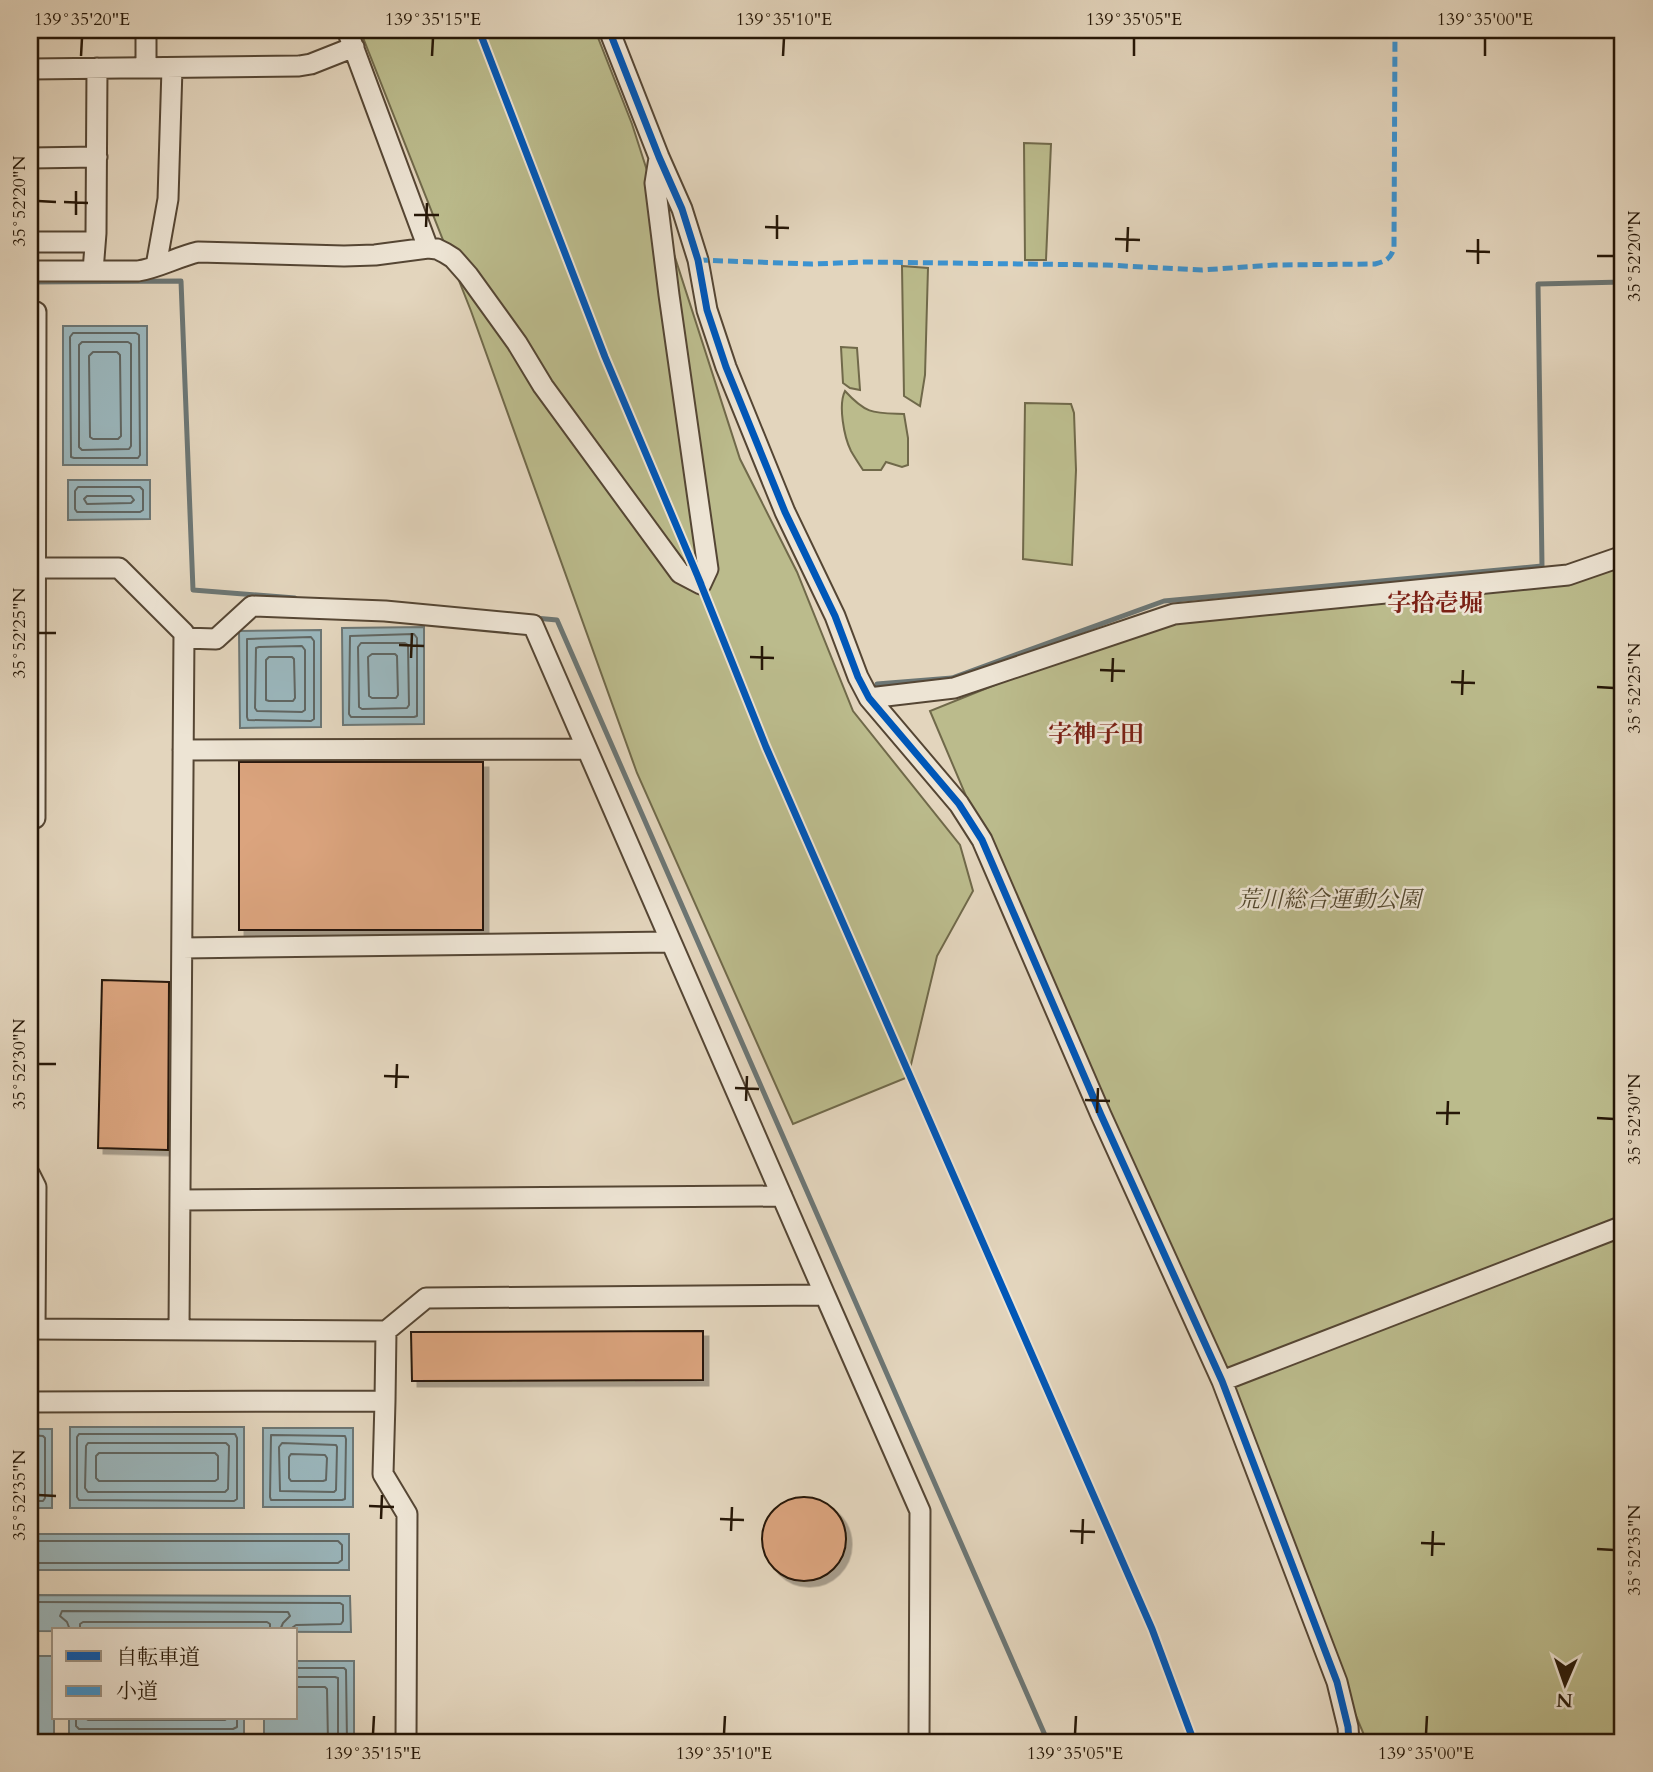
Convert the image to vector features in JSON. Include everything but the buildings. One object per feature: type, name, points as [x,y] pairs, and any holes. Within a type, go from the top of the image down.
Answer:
[{"type":"street","points":[[146,30],[146,68]]},
{"type":"street","points":[[609,30],[682,209],[698,260],[707,310],[726,367],[785,512],[835,616],[858,677],[869,698],[960,804],[982,840],[1101,1115],[1222,1381],[1337,1682],[1349,1742]]},
{"type":"street","points":[[30,69],[306,66],[351,38],[428,248]]},
{"type":"street","points":[[93,271],[97,68]]},
{"type":"street","points":[[156,266],[168,199],[172,68]]},
{"type":"street","points":[[30,271],[138,271],[198,252],[337,257],[437,249],[453,258],[468,275],[517,343],[550,396],[680,573],[701,584],[708,569],[655,183],[659,157]]},
{"type":"street","points":[[30,158],[97,158]]},
{"type":"street","points":[[30,242],[95,242]]},
{"type":"street","points":[[30,312],[36,312],[32,568],[35,818]]},
{"type":"street","points":[[869,698],[954,688],[1174,614],[1568,575],[1623,556]]},
{"type":"street","points":[[32,568],[118,568],[184,633],[179,1329]]},
{"type":"street","points":[[184,638],[216,639],[252,607],[385,611],[533,625],[920,1511],[919,1742]]},
{"type":"street","points":[[183,750],[587,749]]},
{"type":"street","points":[[182,948],[671,942]]},
{"type":"street","points":[[30,1175],[36,1187],[33,1329],[386,1331],[426,1298],[825,1295]]},
{"type":"street","points":[[180,1200],[782,1196]]},
{"type":"street","points":[[1222,1381],[1623,1226]]},
{"type":"street","points":[[386,1331],[383,1474],[407,1514],[406,1742]]},
{"type":"street","points":[[30,1402],[385,1401]]},
{"type":"green space","points":[[360,30],[595,30],[632,124],[740,459],[797,572],[853,711],[960,845],[973,891],[937,956],[908,1077],[793,1124],[637,773],[471,311]]},
{"type":"green space","points":[[1024,143],[1051,144],[1046,260],[1025,260]]},
{"type":"green space","points":[[902,266],[928,268],[925,375],[920,406],[904,396]]},
{"type":"green space","points":[[841,347],[857,348],[860,390],[843,383]]},
{"type":"green space","points":[[845,391],[865,409],[904,414],[908,438],[908,465],[902,467],[886,462],[881,470],[863,470],[851,451],[844,430],[842,404]]},
{"type":"green space","points":[[1025,403],[1071,404],[1074,413],[1076,470],[1072,565],[1023,559]]},
{"type":"green space","name":"荒川総合運動公園","points":[[1623,564],[1623,1742],[1367,1742],[930,711],[1107,640],[1193,615]]},
{"type":"water","points":[[63,326],[147,326],[147,465],[63,465]]},
{"type":"water","points":[[68,480],[150,480],[150,519],[68,520]]},
{"type":"water","points":[[424,627],[424,724],[343,725],[342,628]]},
{"type":"water","points":[[321,630],[321,727],[240,728],[239,631]]},
{"type":"water","points":[[70,1427],[244,1427],[244,1508],[70,1508]]},
{"type":"water","points":[[263,1428],[353,1428],[353,1507],[263,1507]]},
{"type":"water","points":[[30,1429],[52,1429],[52,1508],[30,1508]]},
{"type":"water","points":[[30,1534],[349,1534],[349,1570],[30,1570]]},
{"type":"water","points":[[30,1595],[350,1596],[351,1632],[298,1632],[298,1628],[52,1628],[52,1631],[30,1631]]},
{"type":"water","points":[[30,1656],[52,1656],[54,1736],[30,1736]]},
{"type":"water","points":[[298,1661],[354,1661],[354,1741],[264,1741],[264,1720],[298,1720]]},
{"type":"water","points":[[69,1720],[244,1720],[244,1736],[69,1736]]},
{"type":"waterway","points":[[30,282],[181,281],[193,590],[295,598]]},
{"type":"waterway","points":[[877,684],[952,678],[1164,601],[1542,566],[1538,284],[1623,282]]},
{"type":"waterway","points":[[535,618],[557,620],[1048,1742]]},
{"type":"marked path","points":[[698,260],[812,264],[865,262],[1106,265],[1202,270],[1274,265],[1379,263],[1390,257],[1394,247],[1395,30]]},
{"type":"cycle path","points":[[479,30],[605,357],[701,584]]},
{"type":"cycle path","points":[[609,30],[682,209],[698,260],[707,310],[726,367],[785,512],[835,616],[858,677],[869,698],[959,804],[982,840],[1101,1115],[1222,1381],[1337,1682],[1349,1742]]},
{"type":"cycle path","points":[[698,577],[766,747],[1152,1629],[1194,1742]]},
{"type":"district","name":"字拾壱堀","points":[[1435,603]]},
{"type":"district","name":"字神子田","points":[[1096,734]]}]
